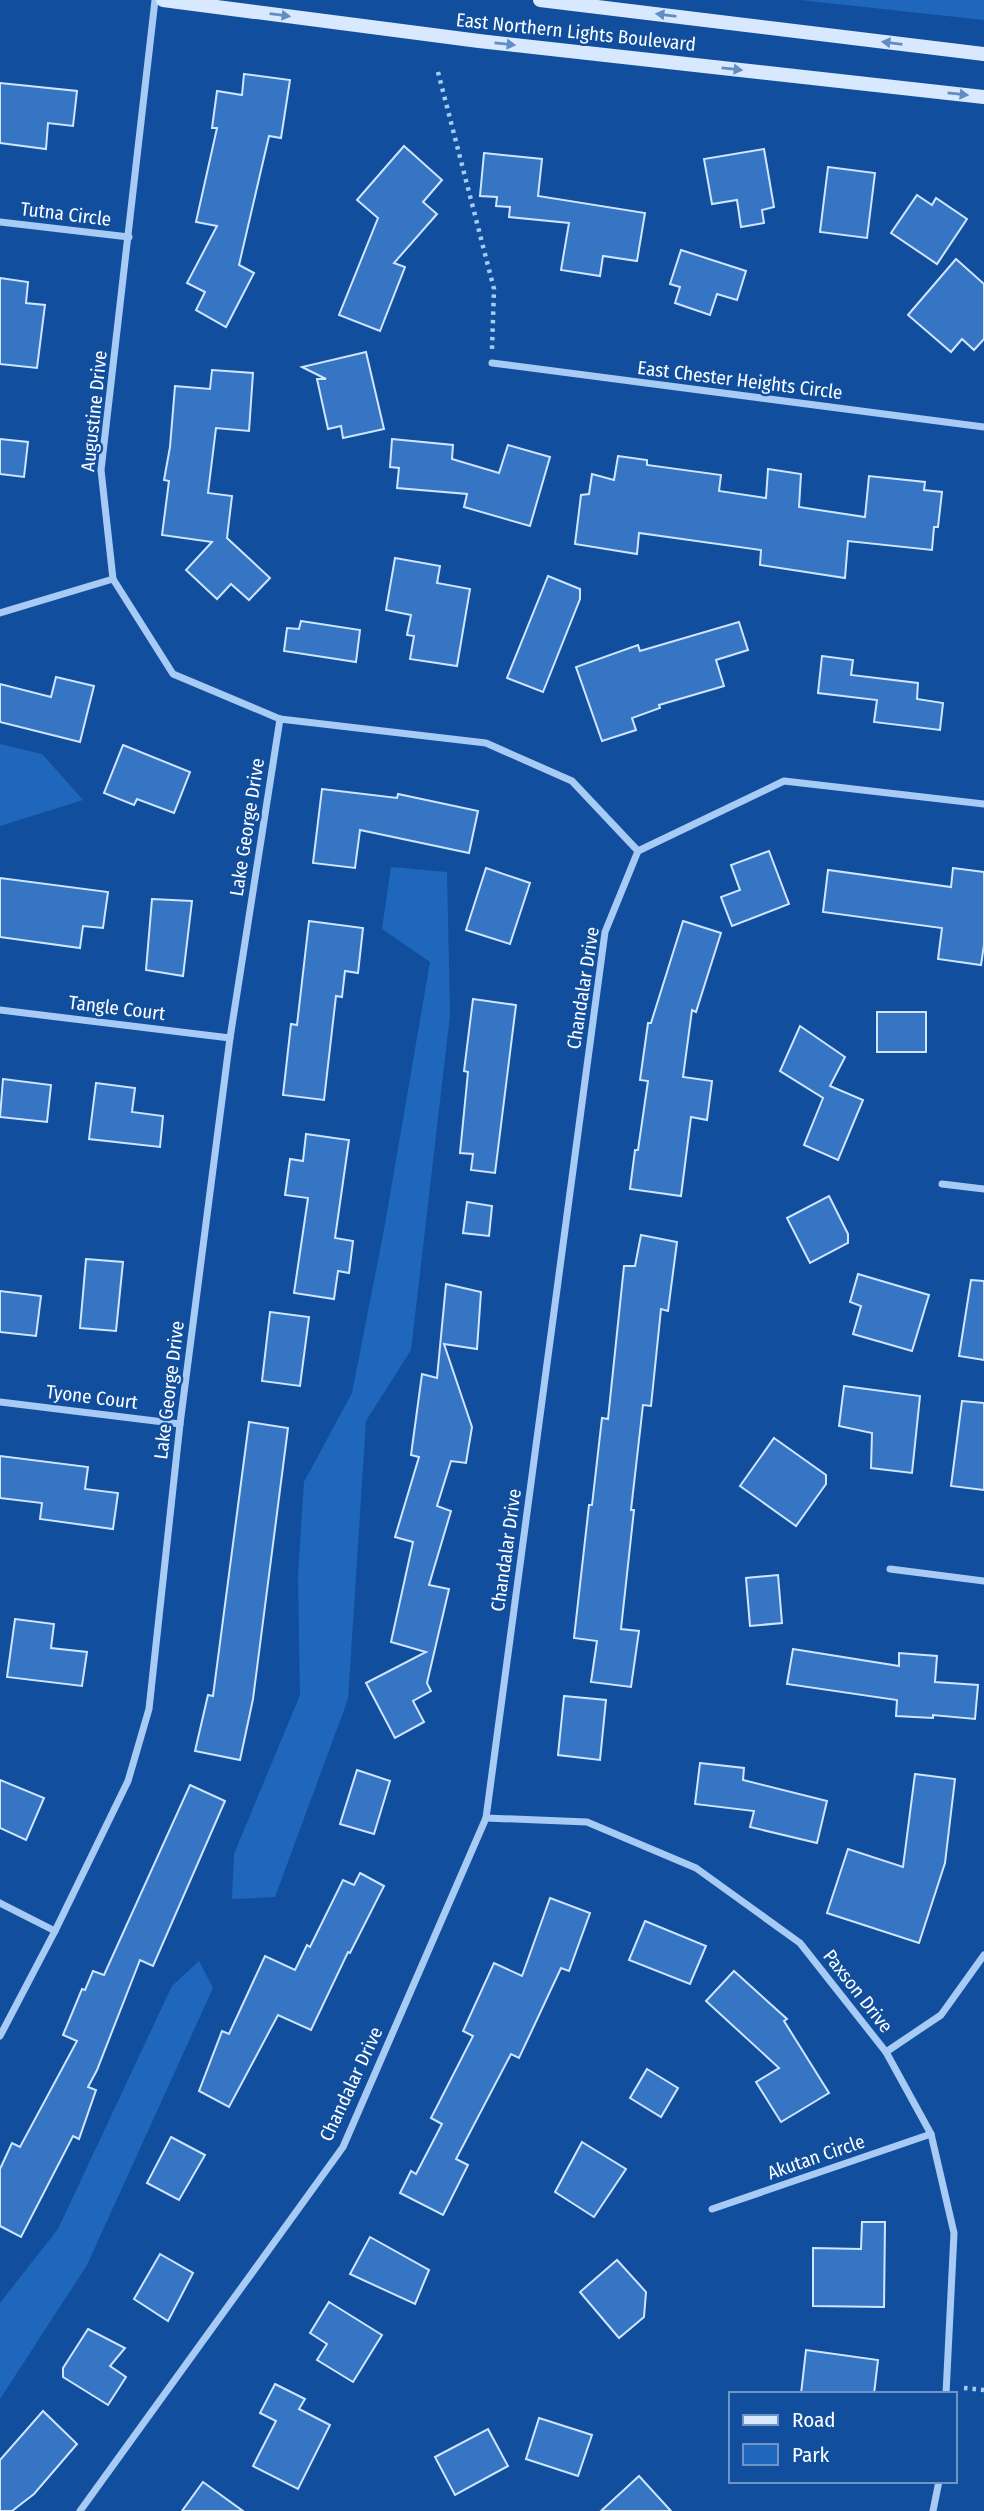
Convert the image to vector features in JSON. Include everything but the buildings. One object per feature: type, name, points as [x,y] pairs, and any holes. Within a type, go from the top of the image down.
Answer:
[{"type":"main road","name":"East Northern Lights Boulevard","points":[[163,0],[479,41],[984,97]]},
{"type":"main road","name":"East Northern Lights Boulevard","points":[[540,0],[984,54]]},
{"type":"street","name":"Augustine Drive","points":[[155,0],[101,470],[113,579],[173,674],[280,719],[486,744],[572,781],[638,851]]},
{"type":"street","name":"Tutna Circle","points":[[0,222],[129,237]]},
{"type":"street","name":"East Chester Heights Circle","points":[[492,363],[984,428]]},
{"type":"street","points":[[0,613],[113,579]]},
{"type":"street","name":"Lake George Drive","points":[[0,2036],[128,1781],[149,1709],[180,1424],[230,1038],[280,719]]},
{"type":"street","points":[[638,851],[783,781],[984,804]]},
{"type":"street","name":"Chandalar Drive","points":[[79,2511],[343,2147],[486,1818],[605,932],[638,851]]},
{"type":"street","name":"Tangle Court","points":[[0,1010],[230,1038]]},
{"type":"street","points":[[942,1184],[984,1189]]},
{"type":"street","name":"Tyone Court","points":[[0,1402],[180,1424]]},
{"type":"street","points":[[890,1569],[984,1581]]},
{"type":"street","name":"Paxson Drive","points":[[486,1818],[587,1822],[696,1868],[800,1943],[886,2052],[931,2134],[954,2233],[946,2392]]},
{"type":"street","points":[[0,1903],[55,1931]]},
{"type":"street","points":[[886,2052],[941,2015],[984,1955]]},
{"type":"street","name":"Akutan Circle","points":[[712,2209],[931,2134]]},
{"type":"street","points":[[933,2511],[939,2483]]},
{"type":"path","points":[[438,72],[494,289],[492,363]]},
{"type":"green space","points":[[800,0],[984,0],[984,20]]},
{"type":"green space","points":[[0,744],[42,754],[83,800],[0,826]]},
{"type":"green space","points":[[391,867],[447,872],[450,1015],[411,1350],[366,1421],[348,1699],[275,1897],[232,1899],[234,1854],[300,1695],[298,1576],[304,1482],[352,1393],[384,1230],[430,962],[382,929]]},
{"type":"green space","points":[[199,1961],[213,1988],[87,2265],[0,2399],[0,2303],[58,2229],[172,1986]]}]
